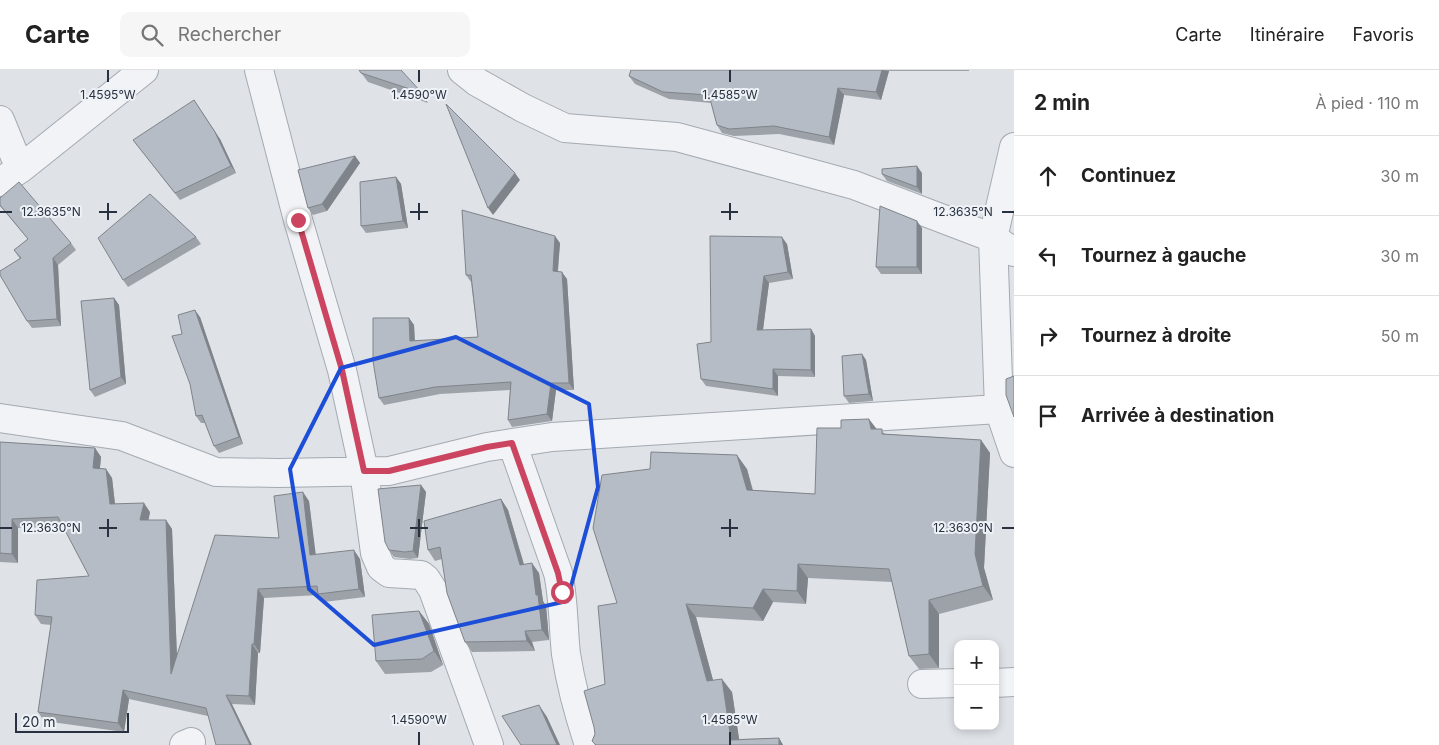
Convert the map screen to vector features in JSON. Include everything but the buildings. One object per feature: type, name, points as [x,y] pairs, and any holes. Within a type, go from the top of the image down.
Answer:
[{"type":"street","points":[[0,120],[10,176],[144,70]]},
{"type":"street","points":[[259,70],[298,220],[342,370],[364,471],[375,553],[381,567],[389,573],[421,575],[426,579],[432,590],[489,745]]},
{"type":"street","points":[[462,70],[477,82],[523,108],[565,128],[677,137],[854,185],[1003,245]]},
{"type":"street","points":[[1014,146],[1003,245],[999,409],[1014,453]]},
{"type":"street","points":[[0,418],[122,436],[216,472],[278,473],[389,471],[487,447],[552,437],[999,409]]},
{"type":"street","points":[[512,443],[558,573],[562,592],[566,653],[574,698],[589,745]]},
{"type":"street","points":[[999,683],[1014,682]]},
{"type":"street","points":[[922,684],[954,683]]},
{"type":"highlighted area","points":[[456,337],[589,404],[598,487],[567,601],[374,645],[309,589],[290,469],[341,368]]},
{"type":"route","points":[[298,220],[342,370],[364,471],[389,471],[487,447],[512,443],[558,573],[562,592]]}]
